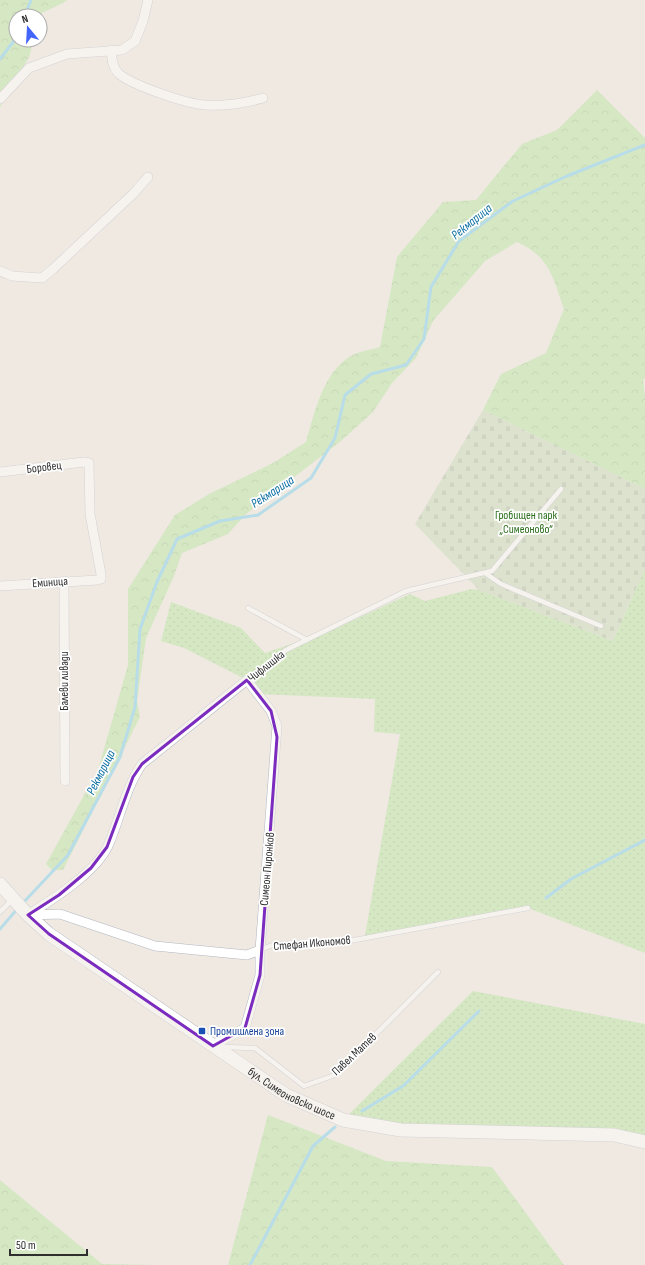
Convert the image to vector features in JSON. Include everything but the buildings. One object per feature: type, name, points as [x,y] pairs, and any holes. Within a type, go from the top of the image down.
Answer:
[{"type":"street","points":[[0,99],[30,68],[66,54],[122,50],[135,41],[144,21],[148,0]]},
{"type":"street","points":[[111,50],[112,64],[118,73],[137,83],[177,98],[205,105],[250,102],[263,98]]},
{"type":"street","points":[[0,271],[12,276],[42,278],[133,194],[148,177]]},
{"type":"street","name":"Боровец","points":[[0,472],[84,462],[89,463],[90,514],[101,578]]},
{"type":"street","name":"Еминица","points":[[0,586],[101,578]]},
{"type":"street","name":"Балеви ливади","points":[[64,581],[65,781]]},
{"type":"street","name":"Чифлишка","points":[[26,913],[59,895],[91,868],[107,847],[133,777],[142,764],[247,680]]},
{"type":"street","name":"Симеон Пиронков","points":[[213,1046],[245,1028],[260,975],[260,950],[277,726],[271,711],[247,680]]},
{"type":"street","name":"бул. Симеоновско шосе","points":[[0,884],[26,913],[49,934],[286,1095],[343,1120],[401,1130],[614,1135],[645,1142]]},
{"type":"street","name":"Стефан Икономов","points":[[26,913],[60,914],[154,946],[248,955],[260,950]]},
{"type":"lane","name":"Чифлишка","points":[[247,680],[286,650],[406,591],[492,571],[560,489]]},
{"type":"lane","points":[[485,573],[501,584],[601,626]]},
{"type":"lane","points":[[248,608],[307,640]]},
{"type":"lane","points":[[0,912],[14,900]]},
{"type":"lane","name":"Стефан Икономов","points":[[260,950],[275,944],[344,942],[528,908]]},
{"type":"lane","name":"Павел Матев","points":[[213,1046],[255,1048],[304,1086],[335,1075],[438,972]]},
{"type":"highlighted area","points":[[247,680],[271,711],[277,737],[260,975],[245,1028],[213,1046],[49,934],[28,915],[59,895],[91,868],[107,847],[133,777],[142,764]]},
{"type":"green space","points":[[0,0],[67,0],[48,10],[48,8],[8,8],[8,48],[32,48],[29,57],[0,107]]},
{"type":"green space","points":[[597,90],[645,138],[645,379],[643,379],[645,396],[645,489],[483,410],[501,374],[546,353],[564,309],[549,270],[537,254],[528,248],[517,242],[485,261],[433,321],[416,358],[392,383],[373,412],[341,441],[245,515],[228,534],[182,553],[174,576],[146,638],[137,701],[140,717],[63,870],[52,870],[46,864],[98,770],[128,665],[128,589],[175,515],[209,494],[273,463],[306,442],[321,394],[333,372],[341,363],[354,354],[380,347],[397,257],[443,202],[476,200],[522,144],[557,130]]},
{"type":"green space","name":"Гробищен парк „Симеоново“","points":[[483,410],[645,489],[645,568],[613,641],[479,590],[415,524]]},
{"type":"green space","points":[[645,568],[645,953],[528,908],[365,936],[400,734],[374,732],[375,699],[259,694],[247,680],[184,648],[161,641],[171,602],[241,628],[265,653],[332,630],[410,594],[425,601],[472,589],[479,590],[613,641]]},
{"type":"green space","points":[[473,991],[645,1024],[645,1142],[343,1120]]},
{"type":"green space","points":[[268,1115],[386,1161],[492,1167],[564,1265],[228,1265]]},
{"type":"green space","points":[[0,1180],[102,1264],[155,1265],[0,1265]]},
{"type":"waterway","points":[[28,8],[31,0]]},
{"type":"waterway","points":[[0,59],[8,48]]},
{"type":"waterway","name":"Рекмарица","points":[[22,904],[68,855],[120,757],[135,707],[140,629],[157,582],[177,539],[220,521],[258,515],[311,478],[335,438],[345,395],[371,374],[406,365],[424,339],[431,287],[459,241],[513,201],[567,176],[645,145]]},
{"type":"waterway","points":[[546,898],[571,879],[645,840]]},
{"type":"waterway","name":"Рекмарица","points":[[0,929],[18,908]]},
{"type":"waterway","points":[[362,1111],[403,1086],[479,1011]]},
{"type":"waterway","points":[[250,1265],[313,1146],[335,1127]]},
{"type":"place","name":"Промишлена зона","points":[[202,1031]]}]
